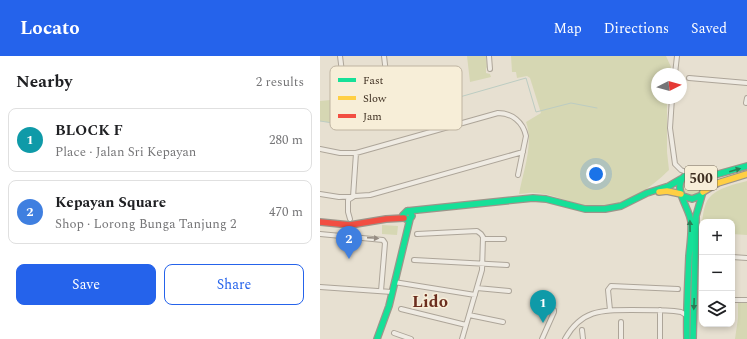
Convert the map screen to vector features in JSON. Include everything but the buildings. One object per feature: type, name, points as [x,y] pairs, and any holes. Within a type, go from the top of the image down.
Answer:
[{"type":"street","points":[[340,56],[341,66]]},
{"type":"street","points":[[384,56],[385,66]]},
{"type":"street","points":[[489,56],[490,69]]},
{"type":"street","points":[[675,68],[677,56]]},
{"type":"street","points":[[689,78],[747,83]]},
{"type":"street","points":[[746,103],[747,98]]},
{"type":"street","points":[[320,222],[346,225],[407,216],[426,210],[533,198],[546,199],[585,209],[605,209],[621,206],[647,193],[668,186],[682,178],[673,165],[670,141],[672,104]]},
{"type":"street","points":[[462,123],[498,113],[513,116],[523,127],[526,136],[518,175]]},
{"type":"street","points":[[320,149],[340,153],[356,153],[438,130]]},
{"type":"street","points":[[671,138],[673,141],[675,164],[681,170],[693,174]]},
{"type":"street","points":[[320,194],[339,197],[353,197],[376,194],[523,152]]},
{"type":"street","points":[[353,197],[356,153]]},
{"type":"street","name":"500","points":[[693,339],[686,315],[691,221],[679,187],[682,178],[693,174],[711,176],[747,166]]},
{"type":"street","name":"500","points":[[687,339],[690,331],[696,216],[705,187],[704,182],[700,177],[693,174]]},
{"type":"street","name":"500","points":[[682,195],[693,200],[718,184],[747,174]]},
{"type":"street","points":[[647,193],[667,191],[682,195]]},
{"type":"street","points":[[350,219],[348,200],[353,197]]},
{"type":"street","points":[[377,339],[392,292],[406,230],[407,216]]},
{"type":"street","points":[[417,234],[477,231],[484,239],[483,264],[462,339]]},
{"type":"street","points":[[320,234],[383,240],[385,243],[381,291]]},
{"type":"street","points":[[484,239],[504,239]]},
{"type":"street","points":[[735,257],[747,258]]},
{"type":"street","points":[[414,260],[507,265]]},
{"type":"street","points":[[394,282],[475,295]]},
{"type":"street","points":[[610,310],[608,290],[611,286],[678,289]]},
{"type":"street","points":[[320,287],[392,292]]},
{"type":"street","points":[[477,288],[509,292]]},
{"type":"street","points":[[735,300],[747,300]]},
{"type":"street","points":[[542,339],[554,312],[554,310],[543,301]]},
{"type":"street","points":[[565,339],[573,327],[584,317],[594,313],[610,310],[674,310],[682,309],[687,306]]},
{"type":"street","points":[[401,309],[466,325]]},
{"type":"street","points":[[660,310],[660,339]]},
{"type":"street","points":[[674,310],[686,315]]},
{"type":"street","points":[[469,316],[503,322]]},
{"type":"street","points":[[621,322],[621,339]]},
{"type":"street","points":[[582,330],[583,339]]},
{"type":"street","points":[[394,333],[411,339]]},
{"type":"green space","points":[[467,56],[486,56],[486,73],[490,74],[491,77],[470,82]]},
{"type":"green space","points":[[511,56],[666,56],[671,68],[651,68],[651,104],[667,104],[667,152],[669,170],[652,185],[632,197],[622,202],[599,207],[575,203],[540,193],[519,194],[529,139],[526,122],[541,113],[530,78],[527,76],[517,78],[516,72],[512,72]]},
{"type":"green space","points":[[330,100],[330,123],[320,121],[320,101]]},
{"type":"green space","points":[[692,177],[699,180],[702,187],[699,194],[692,197],[685,194],[682,187],[685,180]]},
{"type":"green space","points":[[747,181],[747,235],[735,234],[735,219],[702,219],[706,203],[709,198],[726,187]]},
{"type":"green space","points":[[382,225],[398,226],[397,235],[382,234]]},
{"type":"green space","points":[[738,303],[747,303],[747,339],[735,339],[738,318]]},
{"type":"waterway","points":[[462,96],[526,78],[536,112],[571,103],[597,108]]},
{"type":"waterway","points":[[320,121],[330,123]]},
{"type":"traffic: fast","points":[[697,175],[711,176],[747,166]]},
{"type":"traffic: fast","points":[[683,196],[692,199],[702,195],[704,184],[700,177],[694,174],[685,176],[680,184],[681,194],[691,222],[687,298],[687,339]]},
{"type":"traffic: fast","points":[[408,211],[412,216],[410,219],[406,219],[403,215],[407,211],[533,198],[546,199],[585,209],[605,209],[621,206],[647,193],[669,186],[681,179]]},
{"type":"traffic: fast","points":[[693,339],[696,216],[702,195]]},
{"type":"traffic: fast","points":[[377,339],[389,306],[410,219]]},
{"type":"traffic: slow","points":[[703,192],[718,183],[747,174]]},
{"type":"traffic: slow","points":[[659,192],[667,191],[681,194]]},
{"type":"traffic: jam","points":[[320,222],[350,225],[386,219],[404,218]]},
{"type":"place","name":"Kepayan Square","points":[[349,259]]},
{"type":"place","name":"BLOCK F","points":[[543,323]]},
{"type":"district","name":"Lido","points":[[430,301]]}]
